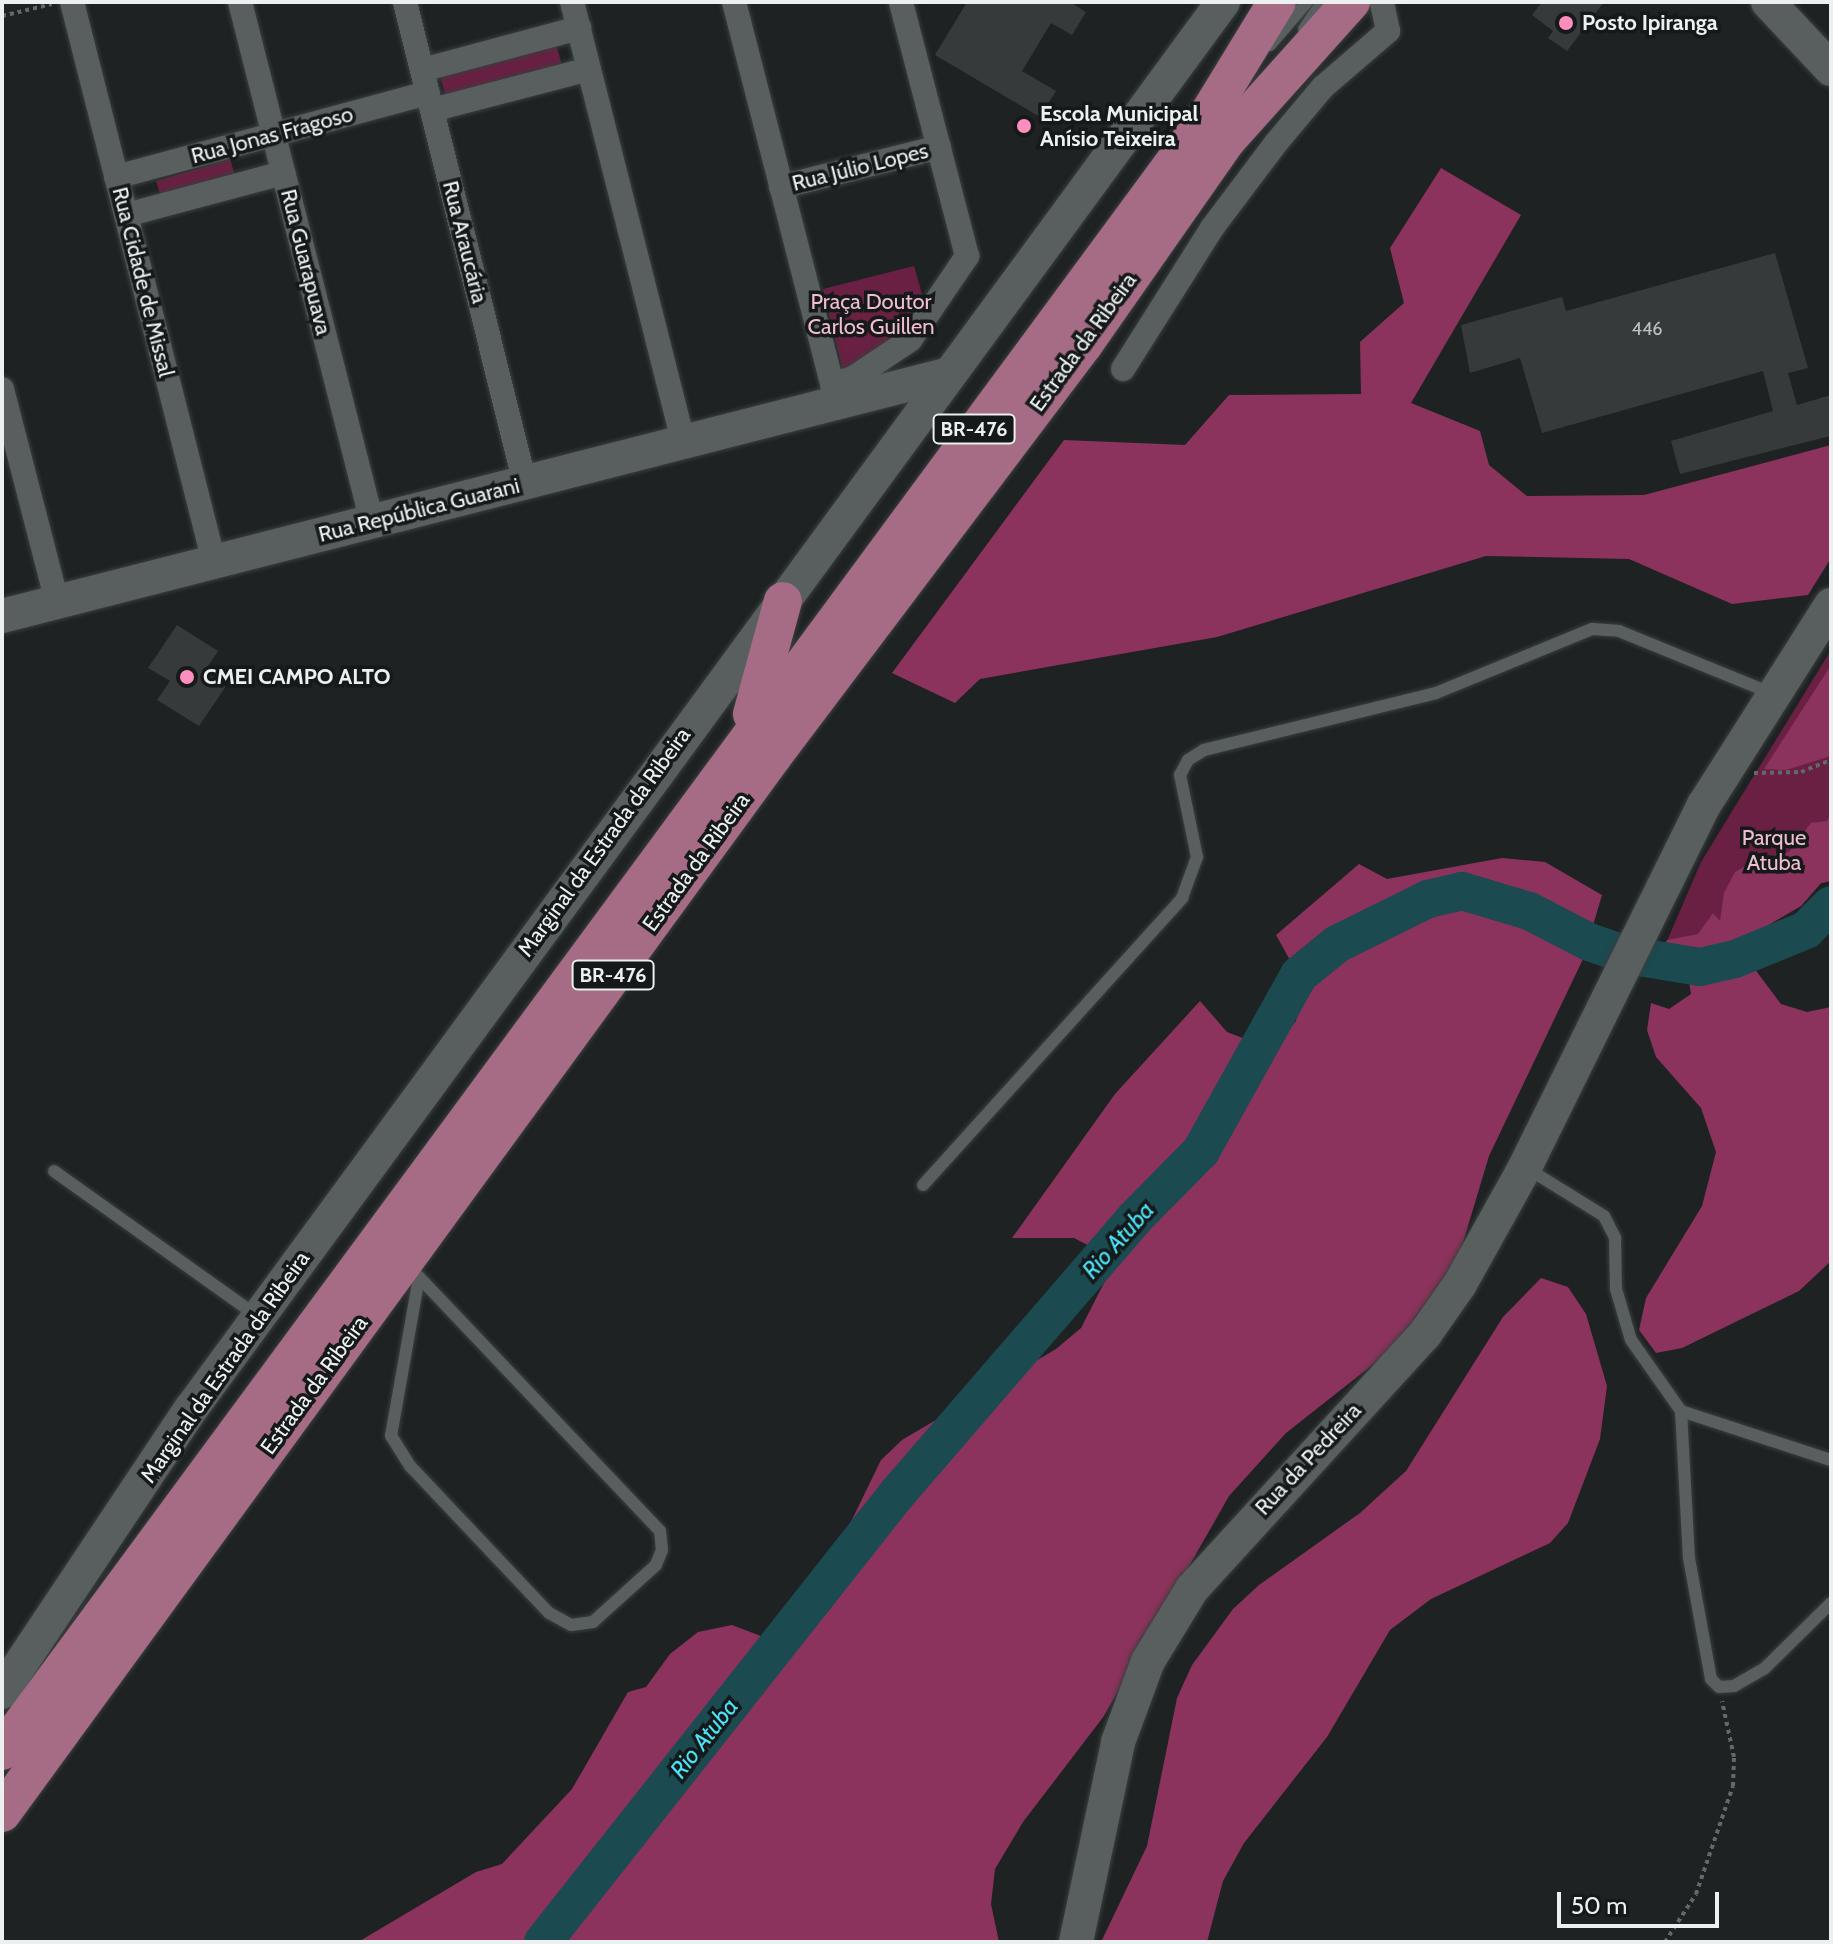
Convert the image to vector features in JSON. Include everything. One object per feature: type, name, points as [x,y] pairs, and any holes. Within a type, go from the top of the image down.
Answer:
[{"type":"main road","name":"Marginal da Estrada da Ribeira","points":[[2,1692],[76,1589],[169,1442],[259,1317],[1223,2]]},
{"type":"main road","name":"Estrada da Ribeira","points":[[2,1813],[411,1269],[773,756],[1084,344],[1215,132],[1277,2]]},
{"type":"main road","name":"Estrada da Ribeira","points":[[2,1751],[746,736],[1215,132],[1351,2]]},
{"type":"main road","points":[[1768,2],[1831,69]]},
{"type":"main road","name":"Rua República Guarani","points":[[2,616],[683,442],[835,394],[949,374]]},
{"type":"main road","name":"Rua República Guarani","points":[[835,394],[878,413],[887,425],[891,453]]},
{"type":"main road","points":[[746,736],[783,601]]},
{"type":"main road","name":"Rua da Pedreira","points":[[1076,1942],[1118,1742],[1148,1661],[1192,1589],[1425,1334],[1460,1284],[1525,1167],[1608,1003],[1650,909],[1724,770],[1831,605]]},
{"type":"street","name":"Rua Cidade de Missal","points":[[72,2],[214,562]]},
{"type":"street","name":"Rua Guarapuava","points":[[240,2],[372,522]]},
{"type":"street","name":"Rua Araucária","points":[[405,2],[525,483]]},
{"type":"street","points":[[734,2],[835,394],[853,378],[910,340],[967,256],[901,2]]},
{"type":"street","points":[[1123,369],[1212,228],[1276,143],[1323,87],[1388,31],[1382,2]]},
{"type":"street","points":[[428,91],[578,9],[589,69],[683,442]]},
{"type":"street","name":"Rua Jonas Fragoso","points":[[116,177],[428,91],[589,69]]},
{"type":"street","name":"Rua Júlio Lopes","points":[[781,187],[939,147]]},
{"type":"street","name":"Rua Jonas Fragoso","points":[[126,215],[283,173]]},
{"type":"street","points":[[2,389],[9,441],[57,602]]},
{"type":"lane","points":[[1215,132],[1307,2]]},
{"type":"lane","points":[[1215,132],[1322,2]]},
{"type":"lane","points":[[923,1185],[1182,898],[1197,857],[1180,775],[1188,760],[1204,750],[1436,693],[1592,629],[1619,631],[1774,695]]},
{"type":"lane","points":[[1525,1167],[1604,1216],[1615,1238],[1616,1289],[1631,1340],[1681,1411],[1689,1558],[1711,1679],[1719,1687],[1734,1686],[1764,1669],[1831,1603]]},
{"type":"lane","points":[[54,1171],[259,1317]]},
{"type":"lane","points":[[411,1269],[660,1531],[662,1550],[656,1565],[593,1622],[571,1625],[549,1613],[410,1466],[391,1436],[411,1269]]},
{"type":"lane","points":[[1681,1411],[1831,1460]]},
{"type":"path","points":[[2,16],[59,2]]},
{"type":"path","points":[[1724,770],[1801,772],[1831,760]]},
{"type":"path","points":[[1665,1942],[1696,1894],[1733,1786],[1734,1757],[1719,1687]]},
{"type":"green space","points":[[555,39],[563,70],[447,101],[438,70]]},
{"type":"green space","points":[[230,159],[235,175],[161,197],[156,181]]},
{"type":"green space","name":"Praça Doutor Carlos Guillen","points":[[914,266],[922,294],[897,339],[843,371],[823,289]]},
{"type":"green space","name":"Parque Atuba","points":[[1831,650],[1831,881],[1821,883],[1801,906],[1771,921],[1669,956],[1664,948],[1701,862]]},
{"type":"shaded area","points":[[1441,168],[1521,215],[1411,403],[1480,431],[1489,465],[1527,496],[1644,495],[1831,445],[1831,558],[1808,595],[1732,604],[1629,559],[1486,556],[1217,637],[980,679],[955,703],[892,673],[1064,440],[1185,445],[1229,395],[1361,394],[1360,342],[1404,303],[1390,248]]},
{"type":"shaded area","points":[[1831,665],[1831,756],[1786,770],[1764,769]]},
{"type":"shaded area","points":[[1831,813],[1831,881],[1821,883],[1801,906],[1736,944],[1781,1004],[1807,1012],[1831,1007],[1831,1261],[1799,1291],[1682,1348],[1656,1353],[1639,1330],[1646,1298],[1702,1206],[1716,1152],[1701,1108],[1656,1057],[1647,1030],[1651,1003],[1669,1009],[1691,994],[1685,957],[1669,956],[1664,948],[1667,940],[1698,934],[1713,913],[1720,921],[1724,893],[1735,872],[1758,859],[1789,852],[1811,823],[1827,821]]},
{"type":"shaded area","points":[[1502,858],[1545,862],[1602,895],[1583,959],[1489,1156],[1453,1276],[1385,1355],[1286,1433],[1229,1496],[1104,1716],[1023,1822],[995,1869],[991,1904],[999,1942],[358,1942],[476,1872],[502,1864],[572,1789],[628,1692],[646,1687],[670,1654],[698,1632],[732,1625],[776,1642],[809,1633],[831,1608],[845,1534],[881,1460],[902,1440],[1056,1349],[1081,1328],[1106,1279],[1101,1252],[1074,1238],[1012,1238],[1115,1094],[1200,1001],[1227,1032],[1245,1039],[1285,1034],[1296,1021],[1301,980],[1276,935],[1359,864],[1387,879]]},
{"type":"shaded area","points":[[1541,1278],[1568,1287],[1586,1314],[1607,1386],[1600,1439],[1568,1523],[1550,1543],[1431,1599],[1390,1630],[1327,1737],[1244,1843],[1223,1881],[1207,1942],[1101,1942],[1147,1846],[1177,1698],[1192,1665],[1233,1609],[1259,1585],[1360,1513],[1406,1471],[1503,1317]]},
{"type":"building","points":[[967,2],[1070,2],[1086,12],[1072,35],[1051,23],[1022,71],[1056,91],[1040,117],[935,55]]},
{"type":"building","name":"Posto Ipiranga","points":[[1542,2],[1604,2],[1567,51],[1548,38],[1553,31],[1532,15]]},
{"type":"building","points":[[1775,253],[1808,368],[1788,373],[1797,405],[1831,395],[1831,436],[1680,474],[1671,441],[1773,411],[1763,371],[1542,433],[1520,358],[1470,373],[1461,325],[1562,297],[1566,311]]},
{"type":"building","name":"CMEI CAMPO ALTO","points":[[177,625],[218,651],[204,672],[226,686],[199,726],[157,700],[170,681],[148,668]]},
{"type":"waterway","name":"Rio Atuba","points":[[543,1942],[896,1495],[1136,1217],[1201,1151],[1299,975],[1337,944],[1428,899],[1462,891],[1529,911],[1589,942],[1627,955],[1700,967],[1735,959],[1806,930],[1831,905]]},
{"type":"place","name":"Posto Ipiranga","points":[[1566,23]]},
{"type":"place","name":"Escola Municipal Anísio Teixeira","points":[[1024,126]]},
{"type":"place","name":"CMEI CAMPO ALTO","points":[[187,677]]}]
